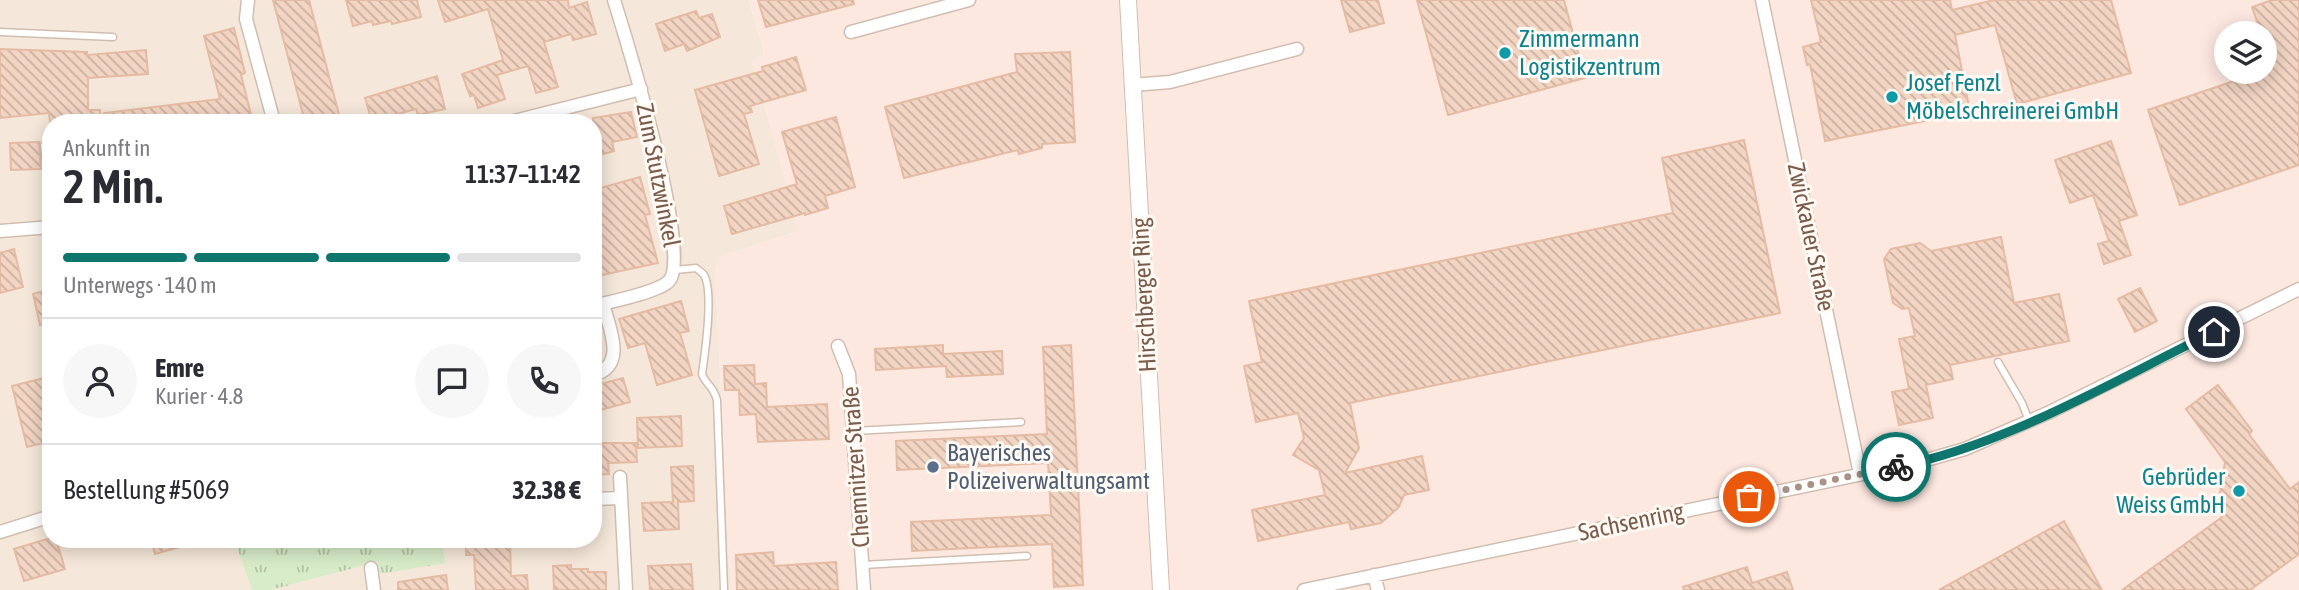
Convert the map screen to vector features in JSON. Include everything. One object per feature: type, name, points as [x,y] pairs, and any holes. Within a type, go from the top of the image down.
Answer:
[{"type":"street","points":[[248,0],[246,19],[272,114]]},
{"type":"street","name":"Zum Stutzwinkel","points":[[602,304],[659,288],[670,281],[675,270],[668,205],[641,89],[614,0]]},
{"type":"street","points":[[851,32],[969,0]]},
{"type":"street","name":"Hirschberger Ring","points":[[1128,0],[1161,590]]},
{"type":"street","name":"Zwickauer Straße","points":[[1762,0],[1860,474]]},
{"type":"street","points":[[1132,85],[1170,82],[1297,49]]},
{"type":"street","points":[[542,114],[641,89]]},
{"type":"street","points":[[0,231],[42,228]]},
{"type":"street","name":"Sachsenring","points":[[1304,590],[1916,463],[1965,449],[2029,421],[2299,289]]},
{"type":"street","name":"Zum Stutzwinkel","points":[[602,315],[615,347],[614,357],[602,371]]},
{"type":"street","name":"Chemnitzer Straße","points":[[838,346],[849,374],[864,590]]},
{"type":"street","points":[[620,477],[626,590]]},
{"type":"street","points":[[602,499],[621,498]]},
{"type":"street","points":[[0,532],[42,519]]},
{"type":"street","points":[[371,568],[374,590]]},
{"type":"street","points":[[1374,575],[1378,590]]},
{"type":"lane","points":[[0,32],[113,37]]},
{"type":"lane","points":[[675,270],[696,268],[704,275],[707,288],[702,374],[714,388],[717,400],[724,590]]},
{"type":"lane","points":[[1998,362],[2022,403],[2029,421]]},
{"type":"lane","points":[[854,431],[1021,422]]},
{"type":"lane","points":[[862,565],[1027,556]]},
{"type":"shaded area","points":[[0,0],[749,0],[765,56],[752,60],[799,231],[719,257],[715,273],[731,590],[271,590],[378,562],[380,574],[446,562],[443,548],[602,548],[602,114],[42,114],[42,548],[237,548],[252,590],[0,590]]},
{"type":"shaded area","points":[[749,0],[2299,0],[2299,590],[731,590],[715,273],[718,257],[799,231],[752,60],[765,55]]},
{"type":"green space","points":[[237,548],[443,548],[446,563],[380,574],[377,562],[271,590],[252,590]]},
{"type":"building","points":[[273,0],[309,0],[339,114],[303,114]]},
{"type":"building","points":[[346,0],[417,0],[421,17],[392,24],[391,21],[373,25],[372,21],[353,26]]},
{"type":"building","points":[[438,0],[568,0],[569,8],[587,2],[596,34],[573,40],[571,34],[544,42],[558,87],[536,93],[528,66],[497,75],[505,99],[478,108],[474,95],[470,96],[462,74],[503,60],[488,9],[445,22]]},
{"type":"building","points":[[758,0],[853,0],[854,4],[766,27]]},
{"type":"building","points":[[1341,0],[1378,0],[1384,23],[1350,32]]},
{"type":"building","name":"Zimmermann Logistikzentrum","points":[[1417,0],[1564,0],[1585,78],[1448,115]]},
{"type":"building","points":[[1811,0],[1950,0],[1952,10],[1994,0],[2111,0],[2131,73],[2017,104],[1995,25],[1955,35],[1970,112],[1825,141],[1810,64],[1807,65],[1803,47],[1821,42]]},
{"type":"building","points":[[2272,0],[2299,0],[2299,165],[2180,205],[2148,110],[2225,84],[2277,84],[2277,21],[2257,21],[2252,7]]},
{"type":"building","points":[[696,11],[699,18],[712,14],[720,37],[687,51],[684,44],[665,51],[656,24]]},
{"type":"building","points":[[234,28],[245,73],[241,75],[251,114],[104,114],[220,99],[204,36]]},
{"type":"building","points":[[0,49],[87,52],[87,55],[146,50],[148,74],[88,78],[88,110],[100,110],[100,114],[49,113],[0,118]]},
{"type":"building","points":[[1070,52],[1075,142],[1042,144],[1042,148],[1019,154],[1018,150],[904,178],[885,107],[1017,72],[1015,54]]},
{"type":"building","points":[[796,57],[806,90],[750,106],[752,112],[744,114],[759,164],[719,176],[695,90],[763,71],[762,67]]},
{"type":"building","points":[[437,76],[445,109],[422,114],[418,114],[416,109],[397,114],[370,114],[365,98]]},
{"type":"building","points":[[631,112],[637,137],[612,142],[614,151],[602,154],[602,117]]},
{"type":"building","points":[[836,117],[855,187],[825,196],[828,208],[732,234],[724,206],[797,184],[782,132]]},
{"type":"building","points":[[1744,140],[1780,313],[1350,403],[1359,448],[1345,473],[1422,456],[1429,490],[1404,495],[1399,507],[1381,523],[1351,529],[1349,522],[1258,541],[1252,510],[1325,495],[1319,470],[1293,455],[1304,438],[1298,413],[1256,422],[1244,366],[1262,362],[1249,301],[1673,213],[1662,158]]},
{"type":"building","points":[[2111,141],[2137,215],[2119,221],[2131,255],[2104,264],[2098,244],[2109,241],[2093,195],[2070,203],[2055,160]]},
{"type":"building","points":[[39,142],[41,169],[11,170],[10,143]]},
{"type":"building","points":[[640,177],[650,214],[645,215],[658,263],[602,275],[602,188]]},
{"type":"building","points":[[2001,237],[2014,303],[2059,294],[2069,341],[1950,365],[1953,379],[1926,385],[1933,418],[1899,425],[1892,392],[1909,389],[1899,339],[1915,336],[1909,308],[1902,309],[1893,303],[1884,259],[1891,249],[1920,243],[1931,251]]},
{"type":"building","points":[[14,249],[23,287],[0,293],[0,253]]},
{"type":"building","points":[[2140,288],[2157,321],[2135,332],[2118,299]]},
{"type":"building","points":[[42,292],[40,325],[33,294]]},
{"type":"building","points":[[681,301],[689,331],[680,333],[692,375],[657,385],[645,343],[628,348],[619,319]]},
{"type":"building","points":[[943,345],[943,354],[1002,351],[1003,374],[947,377],[946,366],[876,370],[875,349]]},
{"type":"building","name":"Bayerisches Polizeiverwaltungsamt","points":[[1071,345],[1083,585],[1054,587],[1052,544],[912,551],[911,522],[1051,515],[1048,463],[897,470],[896,441],[1047,434],[1043,347]]},
{"type":"building","points":[[754,365],[755,384],[766,383],[767,407],[827,404],[829,439],[758,442],[756,414],[740,415],[739,390],[725,390],[724,366]]},
{"type":"building","points":[[42,378],[42,443],[27,447],[12,386]]},
{"type":"building","points":[[623,378],[630,402],[602,410],[602,384]]},
{"type":"building","name":"Gebrüder Weiss GmbH","points":[[2218,385],[2252,431],[2249,434],[2290,489],[2299,482],[2299,554],[2250,590],[2122,590],[2222,517],[2212,504],[2219,499],[2225,462],[2186,409]]},
{"type":"building","points":[[681,416],[682,446],[638,448],[637,418]]},
{"type":"building","points":[[602,443],[636,443],[637,462],[608,463],[609,474],[602,474]]},
{"type":"building","points":[[693,466],[694,501],[678,502],[679,529],[644,531],[642,503],[673,502],[671,467]]},
{"type":"building","points":[[2064,521],[2102,590],[1939,590]]},
{"type":"building","points":[[42,541],[42,548],[59,548],[65,569],[24,581],[14,549]]},
{"type":"building","points":[[153,548],[176,548],[155,554]]},
{"type":"building","points":[[466,548],[510,548],[511,576],[527,575],[528,590],[476,590],[474,555],[466,555]]},
{"type":"building","points":[[773,552],[774,566],[836,562],[838,590],[737,590],[736,555]]},
{"type":"building","points":[[691,564],[693,590],[650,590],[648,566]]},
{"type":"building","points":[[571,565],[571,569],[606,572],[606,590],[554,590],[553,566]]},
{"type":"building","points":[[1747,567],[1752,583],[1787,572],[1793,590],[1684,590],[1683,587]]},
{"type":"building","points":[[446,575],[448,590],[398,590],[398,582]]},
{"type":"way so far","points":[[1749,497],[1896,467]]},
{"type":"place","name":"Zimmermann Logistikzentrum","points":[[1505,53]]},
{"type":"place","name":"Josef Fenzl Möbelschreinerei GmbH","points":[[1892,97]]},
{"type":"place","name":"Bayerisches Polizeiverwaltungsamt","points":[[933,467]]},
{"type":"place","name":"Gebrüder Weiss GmbH","points":[[2239,491]]},
{"type":"route","points":[[1896,467],[1965,449],[2050,412],[2214,332]]}]
